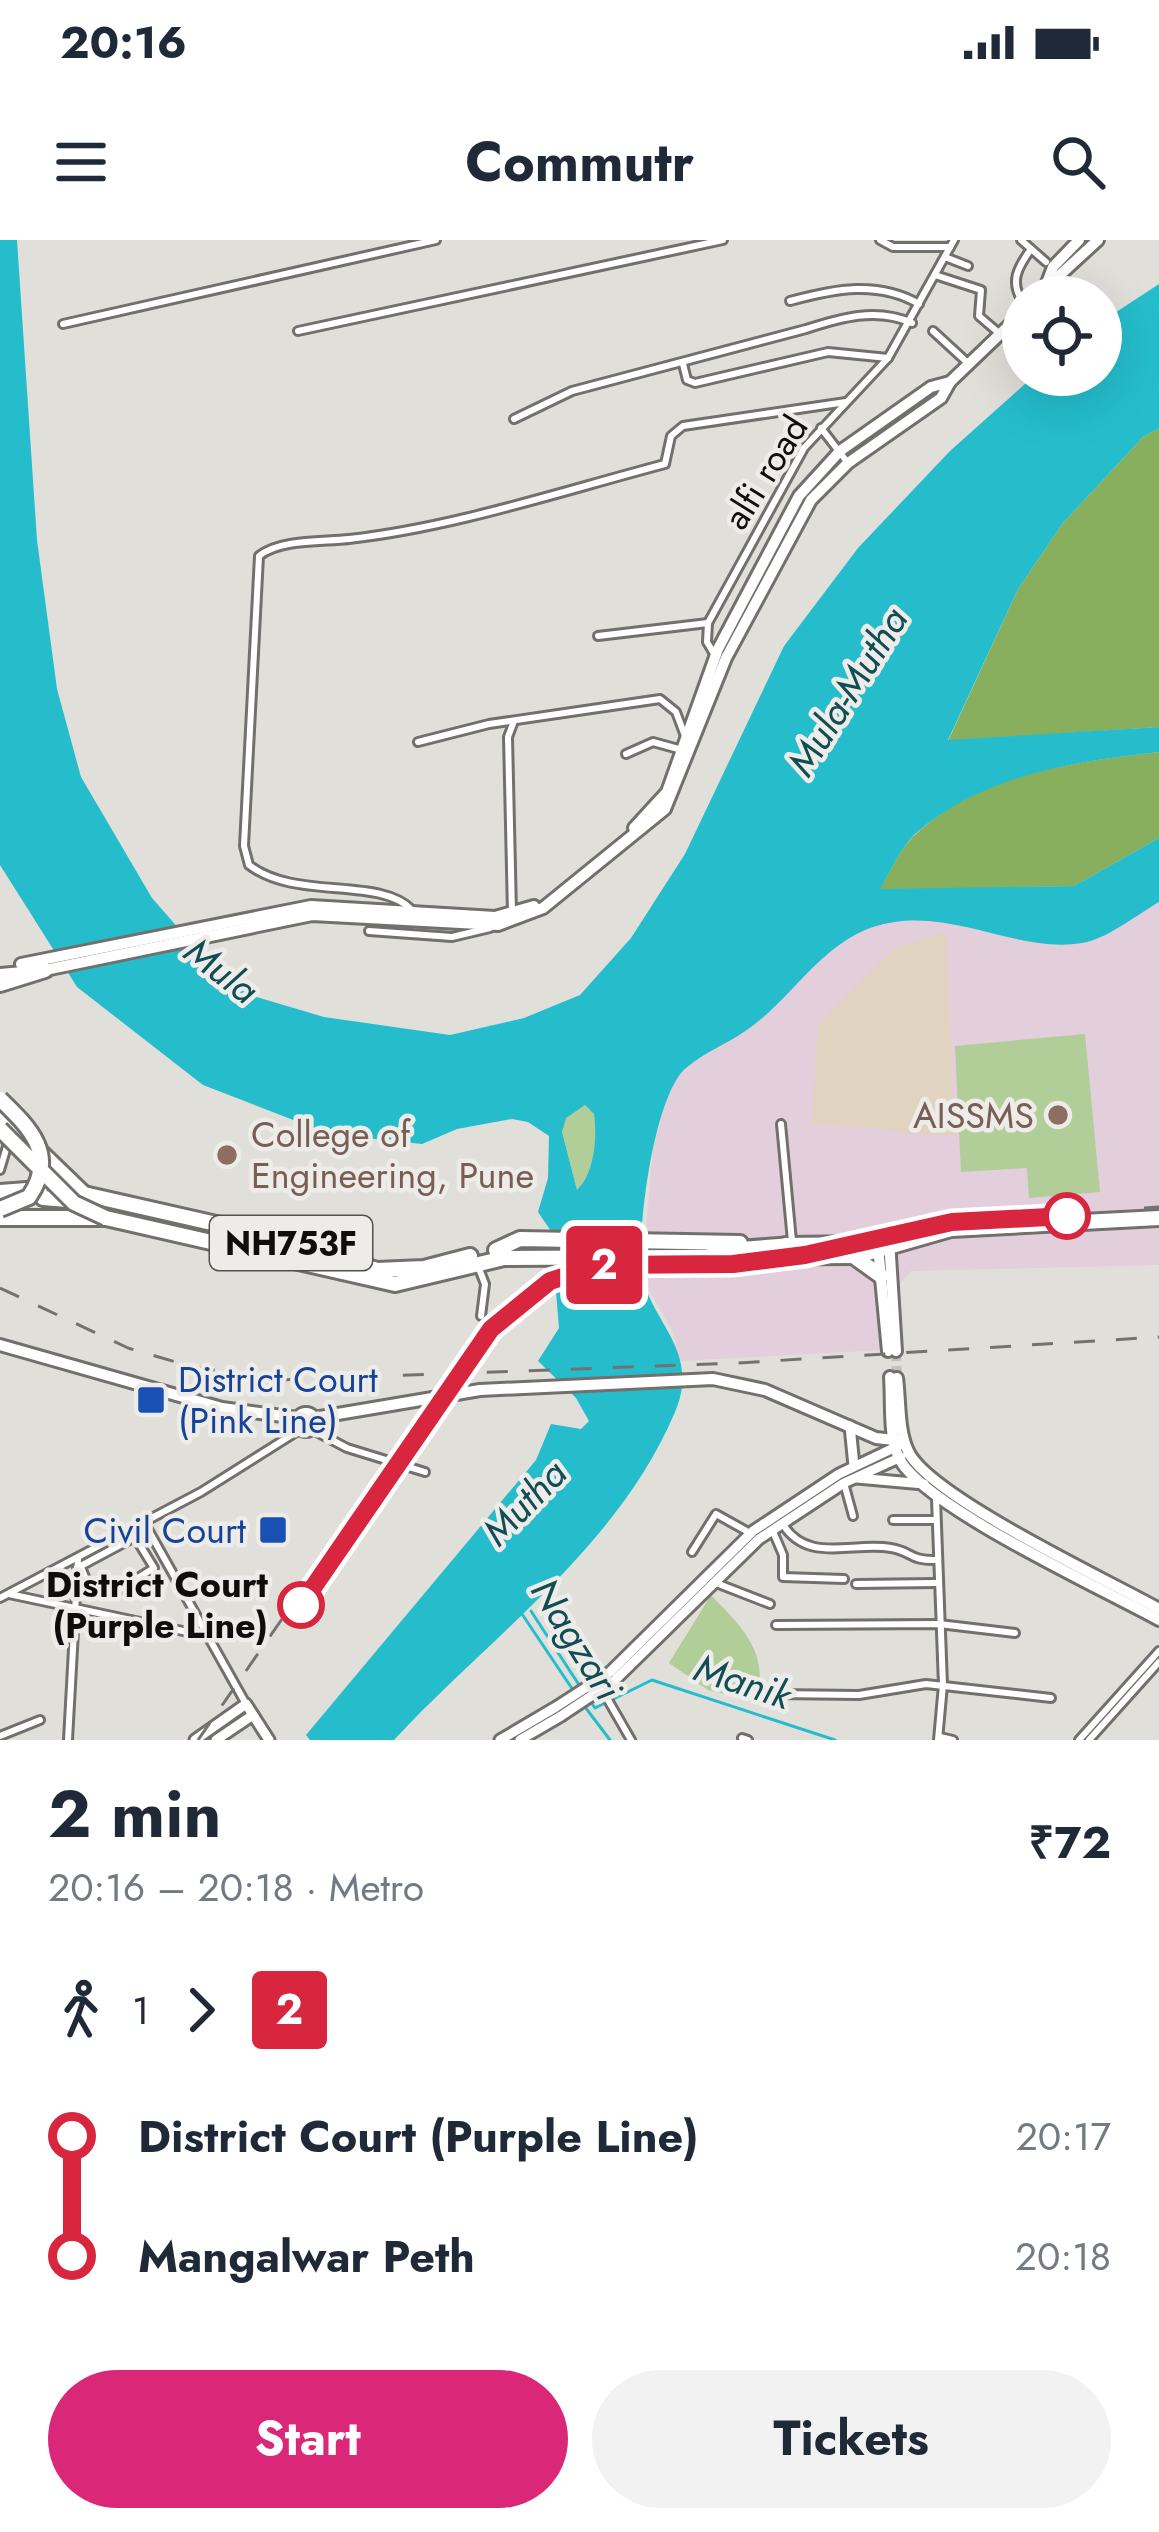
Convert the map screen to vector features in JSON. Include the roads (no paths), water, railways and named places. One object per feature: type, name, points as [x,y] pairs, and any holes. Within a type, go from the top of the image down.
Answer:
[{"type":"highway","points":[[0,984],[45,970]]},
{"type":"highway","points":[[0,1100],[32,1134],[30,1142]]},
{"type":"highway","points":[[0,1100],[34,1132],[42,1156],[34,1190],[22,1202],[0,1205]]},
{"type":"highway","points":[[0,1113],[79,1189]]},
{"type":"highway","points":[[3,1136],[52,1196]]},
{"type":"highway","points":[[3,1136],[74,1203],[106,1218]]},
{"type":"highway","points":[[0,1205],[18,1191],[33,1169]]},
{"type":"highway","points":[[0,1205],[79,1189]]},
{"type":"highway","name":"NH753F","points":[[79,1189],[265,1235],[377,1270],[424,1268],[520,1248],[725,1251],[792,1245],[884,1246]]},
{"type":"highway","points":[[18,1191],[52,1196]]},
{"type":"highway","points":[[0,1205],[106,1218]]},
{"type":"highway","name":"NH753F","points":[[725,1251],[853,1256],[951,1229],[1158,1213]]},
{"type":"highway","name":"NH753F","points":[[106,1218],[259,1249],[335,1274],[394,1284],[520,1248]]},
{"type":"highway","name":"NH753F","points":[[746,1254],[792,1245]]},
{"type":"highway","points":[[853,1256],[881,1276]]},
{"type":"main road","points":[[1050,276],[1079,240]]},
{"type":"main road","points":[[1057,276],[1098,240]]},
{"type":"main road","points":[[0,971],[342,905],[417,919],[496,921],[554,901],[665,809],[720,659],[812,500],[848,463],[941,398],[950,382],[1002,336]]},
{"type":"main road","points":[[513,918],[565,884],[655,809],[667,792],[720,659],[799,496],[840,451],[932,387],[950,382]]},
{"type":"main road","points":[[0,971],[45,970],[289,914]]},
{"type":"main road","points":[[884,1246],[892,1351],[881,1276],[884,1246]]},
{"type":"main road","points":[[0,1345],[222,1408],[306,1424],[480,1390],[712,1379],[765,1390],[899,1444],[961,1500],[1159,1609]]},
{"type":"main road","points":[[894,1378],[899,1444],[924,1484],[1159,1620]]},
{"type":"main road","points":[[850,1426],[854,1466]]},
{"type":"main road","points":[[652,1642],[750,1533],[854,1466],[899,1444]]},
{"type":"main road","points":[[520,1740],[612,1676],[777,1526],[899,1444]]},
{"type":"main road","points":[[848,1481],[924,1484]]},
{"type":"main road","points":[[195,1740],[246,1703],[269,1740]]},
{"type":"main road","points":[[229,1714],[242,1733]]},
{"type":"main road","points":[[216,1740],[242,1733],[256,1719]]},
{"type":"main road","points":[[500,1740],[549,1721]]},
{"type":"street","points":[[64,324],[436,240]]},
{"type":"street","points":[[298,332],[723,240]]},
{"type":"street","points":[[880,240],[893,247],[952,244]]},
{"type":"street","points":[[1021,240],[1046,262]]},
{"type":"street","name":"alfi road","points":[[708,623],[782,484],[821,428],[888,358],[912,323],[952,244]]},
{"type":"street","points":[[1016,276],[1031,249]]},
{"type":"street","points":[[945,257],[968,266]]},
{"type":"street","points":[[935,275],[981,290],[979,316],[1002,336]]},
{"type":"street","points":[[790,301],[868,288],[891,291],[921,305]]},
{"type":"street","points":[[514,419],[572,391],[683,364],[834,317],[886,316],[912,323]]},
{"type":"street","points":[[933,331],[970,366]]},
{"type":"street","points":[[683,364],[687,380],[695,383],[828,352],[888,358]]},
{"type":"street","points":[[417,919],[405,903],[289,886],[249,865],[244,846],[259,556],[276,547],[358,538],[512,504],[665,464],[671,436],[683,426],[846,403]]},
{"type":"street","points":[[821,428],[848,463]]},
{"type":"street","points":[[598,637],[708,623],[707,642],[720,659]]},
{"type":"street","points":[[418,742],[514,721],[660,699],[676,712],[684,744],[653,742],[626,754]]},
{"type":"street","points":[[513,918],[508,737],[514,721]]},
{"type":"street","points":[[369,931],[452,937],[496,921]]},
{"type":"street","points":[[781,1124],[792,1245]]},
{"type":"street","points":[[0,1170],[3,1136]]},
{"type":"street","points":[[477,1263],[485,1284],[481,1316]]},
{"type":"street","points":[[79,1564],[306,1424],[335,1444],[425,1472]]},
{"type":"street","points":[[848,1481],[853,1516]]},
{"type":"street","points":[[936,1494],[944,1684],[939,1738],[953,1740]]},
{"type":"street","points":[[692,1552],[716,1514],[750,1533]]},
{"type":"street","points":[[893,1520],[936,1520]]},
{"type":"street","points":[[144,1523],[246,1703]]},
{"type":"street","points":[[777,1526],[803,1544],[842,1552],[889,1547],[912,1561],[936,1560]]},
{"type":"street","points":[[777,1526],[783,1577],[844,1579]]},
{"type":"street","points":[[4,1596],[135,1537],[154,1568],[115,1592],[88,1586],[79,1564]]},
{"type":"street","points":[[68,1740],[79,1564]]},
{"type":"street","points":[[713,1581],[770,1604]]},
{"type":"street","points":[[856,1584],[937,1583]]},
{"type":"street","points":[[4,1596],[75,1606],[211,1637]]},
{"type":"street","points":[[776,1625],[939,1624],[1015,1634]]},
{"type":"street","points":[[1079,1740],[1159,1652]]},
{"type":"street","points":[[1089,1740],[1159,1661]]},
{"type":"street","points":[[774,1694],[859,1695],[944,1684],[1051,1698]]},
{"type":"street","points":[[610,1702],[631,1740]]},
{"type":"street","points":[[0,1736],[40,1720]]},
{"type":"water","points":[[0,240],[17,240],[37,540],[57,689],[81,777],[152,898],[215,970],[253,996],[324,1017],[450,1035],[524,1018],[580,995],[631,938],[685,854],[784,646],[858,548],[950,451],[1012,396],[1122,396],[1122,308],[1159,284],[1159,428],[1143,437],[1062,524],[1018,589],[948,740],[1159,727],[1159,752],[1031,774],[970,797],[915,834],[880,889],[1074,886],[1159,838],[1159,902],[1096,939],[1061,945],[929,921],[873,927],[824,957],[755,1024],[686,1068],[675,1083],[656,1135],[641,1257],[648,1293],[672,1338],[682,1372],[675,1412],[651,1461],[587,1548],[394,1740],[310,1740],[306,1735],[536,1460],[551,1424],[581,1429],[589,1421],[576,1398],[538,1361],[559,1328],[551,1231],[538,1212],[548,1178],[549,1136],[528,1122],[512,1119],[457,1129],[422,1144],[329,1134],[203,1085],[77,987],[0,865]],"holes":[[[585,1105],[594,1114],[588,1174],[577,1190],[562,1132],[566,1118]]]},
{"type":"waterway","name":"Manik","points":[[531,1611],[581,1688]]},
{"type":"waterway","name":"Nagzari","points":[[522,1614],[573,1690]]},
{"type":"waterway","name":"Manik","points":[[590,1701],[595,1708],[652,1680],[835,1740]]},
{"type":"waterway","name":"Nagzari","points":[[582,1703],[610,1740]]},
{"type":"tunnel","points":[[896,1351],[897,1378]]},
{"type":"railway","points":[[1144,1208],[1159,1207]]},
{"type":"railway","points":[[198,1740],[468,1351],[527,1291],[562,1271],[600,1260],[767,1256],[951,1218],[999,1214]]},
{"type":"railway","points":[[0,1288],[128,1348],[193,1367],[277,1380],[738,1363],[1159,1337]]},
{"type":"metro line","name":"2","points":[[301,1605],[491,1329],[550,1281],[601,1265],[733,1264],[805,1255],[952,1222],[1067,1216]]},
{"type":"place","name":"AISSMS","points":[[1058,1115]]},
{"type":"place","name":"College of Engineering, Pune","points":[[227,1155]]},
{"type":"place","name":"District Court (Pink Line)","points":[[151,1400]]},
{"type":"place","name":"Civil Court","points":[[273,1530]]},
{"type":"place","name":"District Court (Purple Line)","points":[[301,1605]]},
{"type":"water label","name":"Mula-Mutha","points":[[847,691]]},
{"type":"water label","name":"Mula","points":[[222,970]]},
{"type":"water label","name":"Mutha","points":[[524,1502]]}]
